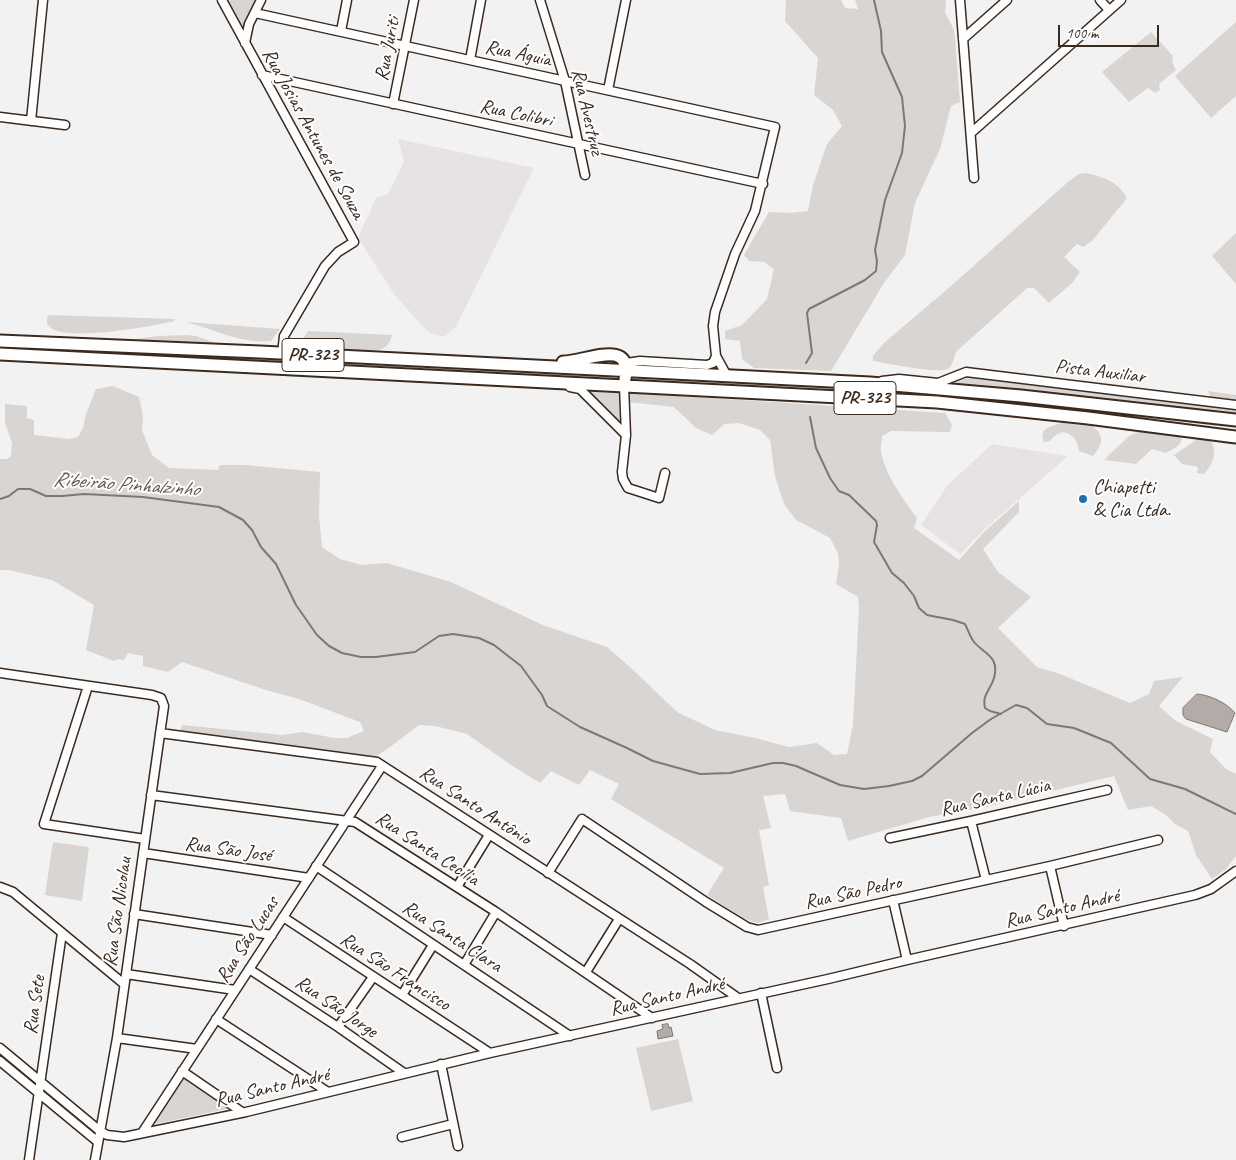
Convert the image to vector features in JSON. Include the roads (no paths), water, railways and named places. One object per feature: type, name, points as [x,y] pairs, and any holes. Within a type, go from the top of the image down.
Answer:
[{"type":"highway","name":"PR-323","points":[[0,341],[461,363],[626,374],[937,402],[1136,423],[1236,437]]},
{"type":"highway","name":"PR-323","points":[[0,354],[548,381]]},
{"type":"highway","points":[[461,363],[574,362],[616,354],[621,356],[626,374],[621,379],[548,381]]},
{"type":"highway","name":"PR-323","points":[[626,374],[727,376],[870,383],[1021,396],[1236,420]]},
{"type":"highway","points":[[1136,423],[1236,430]]},
{"type":"street","points":[[31,121],[43,0]]},
{"type":"street","name":"Rua Josias Antunes de Souza","points":[[222,0],[354,242],[338,252],[325,266],[284,336],[282,354]]},
{"type":"street","points":[[245,42],[249,24],[261,0]]},
{"type":"street","points":[[341,31],[347,0]]},
{"type":"street","name":"Rua Juriti","points":[[393,104],[414,0]]},
{"type":"street","points":[[470,60],[481,0]]},
{"type":"street","name":"Rua Avestruz","points":[[540,0],[565,81],[585,175]]},
{"type":"street","points":[[608,90],[626,0]]},
{"type":"street","points":[[960,0],[974,178]]},
{"type":"street","points":[[963,39],[1007,0]]},
{"type":"street","points":[[1100,0],[1109,10]]},
{"type":"street","points":[[970,133],[1121,0]]},
{"type":"street","name":"Rua Águia","points":[[255,12],[775,127],[763,184]]},
{"type":"street","name":"Rua Colibri","points":[[262,75],[763,184]]},
{"type":"street","points":[[0,117],[65,125]]},
{"type":"street","points":[[727,376],[716,356],[713,326],[715,312],[735,254],[755,211],[763,184]]},
{"type":"street","points":[[665,473],[659,498],[628,488],[622,479],[626,435],[626,374],[640,361],[708,365],[713,363],[716,356]]},
{"type":"street","name":"Pista Auxiliar","points":[[870,383],[891,379],[938,383],[966,372],[1236,405]]},
{"type":"street","points":[[548,381],[580,389],[626,435]]},
{"type":"street","points":[[0,673],[88,686],[44,824],[145,839]]},
{"type":"street","name":"Rua São Nicolau","points":[[88,686],[152,695],[160,698],[164,706],[126,974],[95,1160]]},
{"type":"street","name":"Rua Santo Antônio","points":[[160,733],[376,762],[690,964],[738,998]]},
{"type":"street","name":"Rua São Lucas","points":[[142,1133],[382,766]]},
{"type":"street","name":"Rua Santa Lúcia","points":[[890,838],[1107,790]]},
{"type":"street","name":"Rua Santa Cecília","points":[[151,795],[355,822],[496,912],[652,1018]]},
{"type":"street","name":"Rua São Pedro","points":[[548,873],[582,819],[706,902],[751,928],[758,930],[1050,866],[1158,840]]},
{"type":"street","points":[[971,821],[986,880]]},
{"type":"street","points":[[457,887],[489,835]]},
{"type":"street","name":"Rua São José","points":[[143,853],[309,878]]},
{"type":"street","name":"Rua Santa Clara","points":[[316,866],[570,1036]]},
{"type":"street","points":[[1050,866],[1064,926]]},
{"type":"street","name":"Rua Santo André","points":[[100,1131],[115,1137],[124,1137],[242,1112],[441,1064],[1064,926],[1195,895],[1211,889],[1236,871]]},
{"type":"street","points":[[0,887],[13,892],[124,984]]},
{"type":"street","points":[[893,900],[907,960]]},
{"type":"street","points":[[464,965],[496,912]]},
{"type":"street","points":[[134,914],[272,935]]},
{"type":"street","name":"Rua São Francisco","points":[[283,918],[490,1053]]},
{"type":"street","points":[[586,972],[619,919]]},
{"type":"street","name":"Rua Sete","points":[[29,1160],[62,933]]},
{"type":"street","points":[[402,996],[433,945]]},
{"type":"street","name":"Rua São Jorge","points":[[249,969],[404,1073]]},
{"type":"street","points":[[126,974],[235,990]]},
{"type":"street","points":[[338,1027],[373,977]]},
{"type":"street","points":[[761,993],[777,1068]]},
{"type":"street","points":[[216,1019],[328,1092]]},
{"type":"street","points":[[116,1038],[197,1049]]},
{"type":"street","points":[[0,1048],[100,1131]]},
{"type":"street","points":[[0,1061],[98,1142]]},
{"type":"street","points":[[441,1064],[458,1146]]},
{"type":"street","points":[[182,1071],[242,1112]]},
{"type":"street","points":[[402,1137],[453,1124]]},
{"type":"waterway","points":[[806,363],[812,353],[807,313],[809,309],[865,280],[876,271],[875,250],[885,200],[902,153],[905,126],[902,97],[882,52],[881,31],[874,0]]},
{"type":"waterway","points":[[810,417],[816,448],[830,478],[839,491],[849,495],[876,521],[874,542],[892,573],[904,583],[914,596],[919,608],[927,615],[965,624],[974,642],[993,660],[995,665],[994,678],[985,696],[984,703],[985,708],[1001,714]]},
{"type":"waterway","name":"Ribeirão Pinhalzinho","points":[[0,499],[9,496],[18,489],[30,489],[46,496],[84,494],[143,497],[219,507],[243,520],[252,530],[261,547],[276,564],[296,605],[317,635],[329,646],[342,653],[361,657],[376,657],[415,652],[439,636],[453,634],[479,638],[494,645],[521,666],[542,695],[547,706],[580,727],[653,761],[700,774],[730,773],[773,763],[783,763],[796,766],[840,785],[864,789],[912,781],[922,776],[991,719],[1016,705],[1027,708],[1047,724],[1074,728],[1111,743],[1150,779],[1185,789],[1236,814]]},
{"type":"place","name":"Chiapetti & Cia Ltda.","points":[[1083,499]]}]
